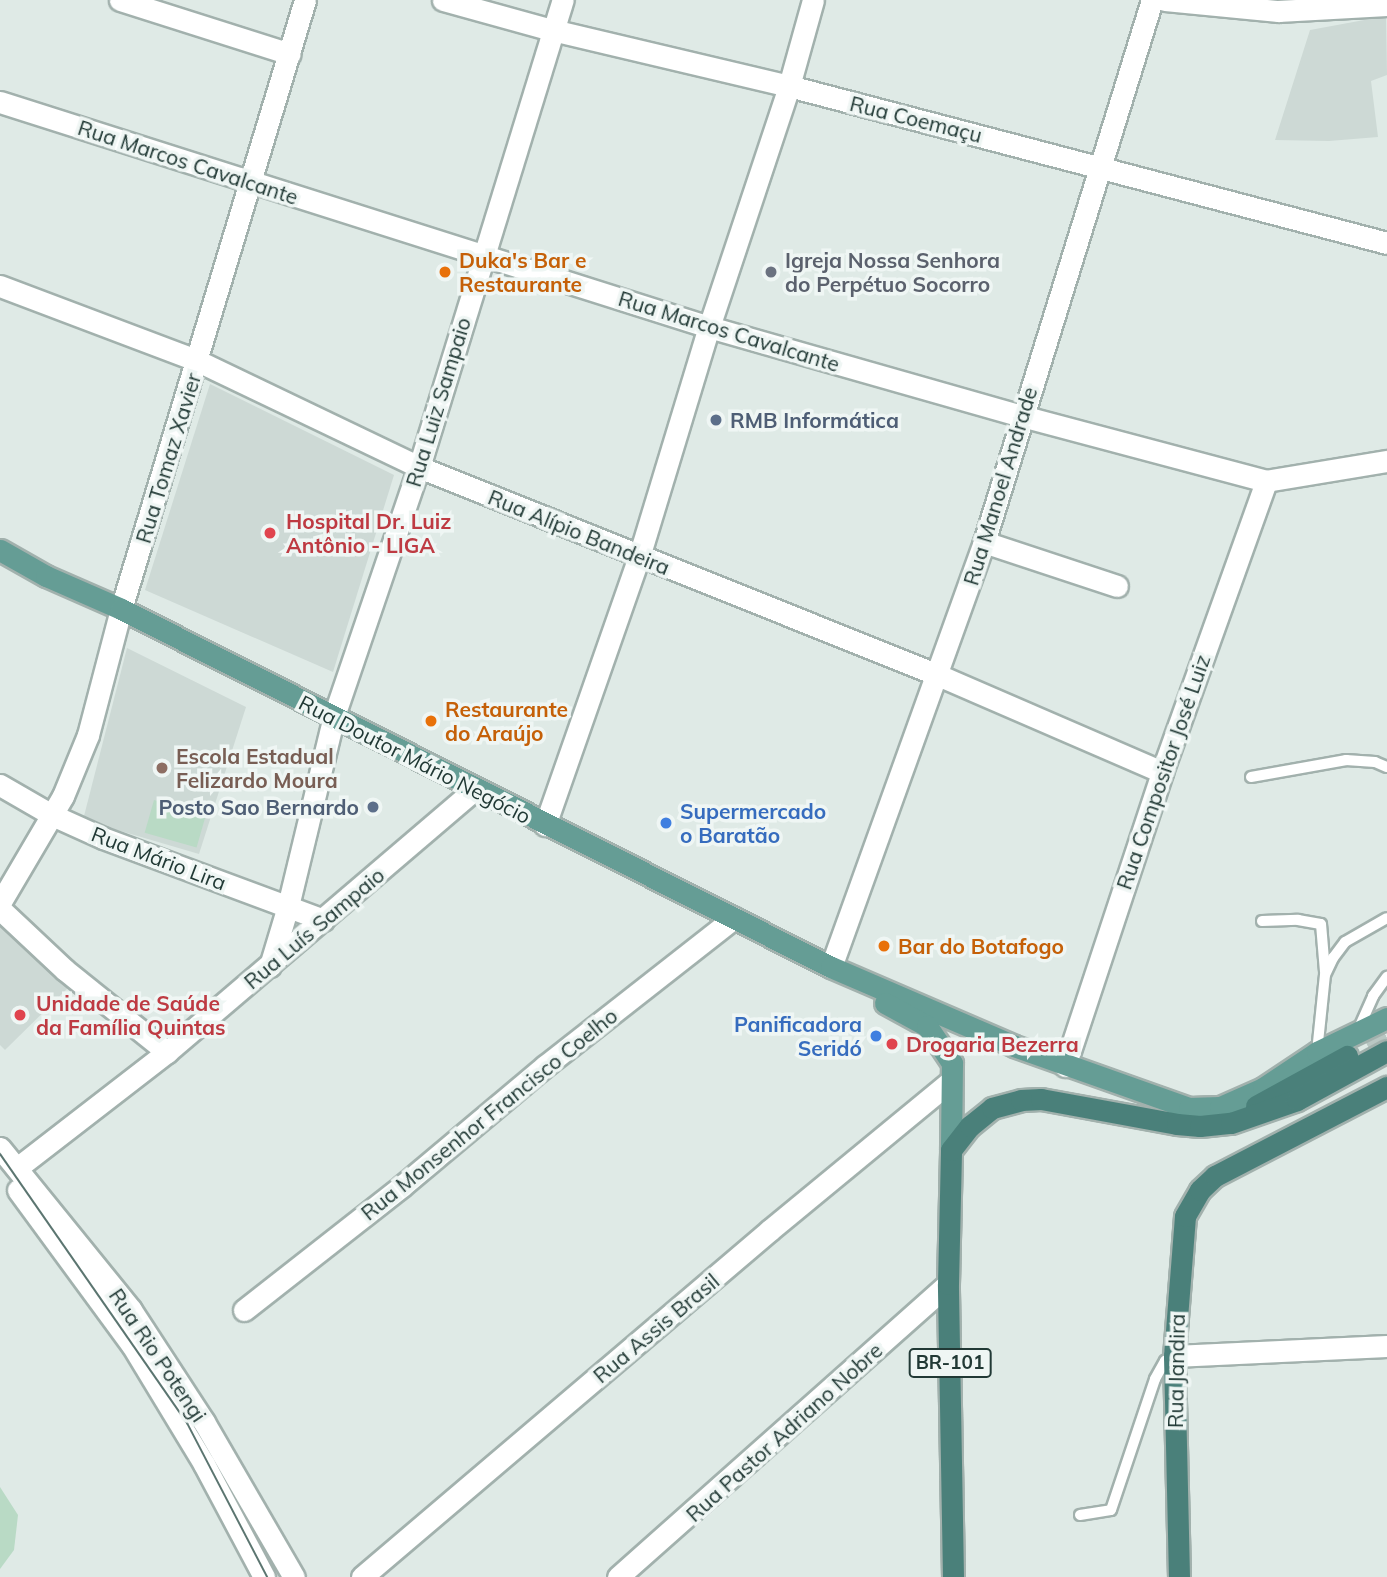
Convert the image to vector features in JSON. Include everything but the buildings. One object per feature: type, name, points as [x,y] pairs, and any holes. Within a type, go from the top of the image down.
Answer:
[{"type":"highway","name":"Rua Doutor Mário Negócio","points":[[951,1150],[970,1126],[992,1108],[1021,1100],[1074,1103],[1177,1124],[1200,1126],[1231,1122],[1297,1100],[1370,1043]]},
{"type":"highway","name":"Rua Jandira","points":[[1179,1577],[1174,1356],[1185,1216],[1200,1190],[1215,1176],[1309,1125],[1382,1092]]},
{"type":"highway","name":"BR-101","points":[[951,1150],[948,1284],[953,1577]]},
{"type":"main road","name":"Rua Doutor Mário Negócio","points":[[0,550],[46,576],[121,609],[831,967],[1065,1066],[1189,1108],[1220,1107],[1263,1088],[1317,1052],[1370,1043],[1387,1018]]},
{"type":"main road","name":"Rua Doutor Mário Negócio","points":[[831,967],[862,990],[927,1026],[952,1063],[951,1150]]},
{"type":"street","points":[[120,0],[290,54]]},
{"type":"street","name":"Rua Tomaz Xavier","points":[[0,903],[52,815],[88,735],[121,609],[305,0]]},
{"type":"street","name":"Rua Coemaçu","points":[[443,0],[552,30],[789,86],[1100,166],[1387,243]]},
{"type":"street","name":"Rua Luiz Sampaio","points":[[270,966],[288,906],[334,716],[419,467],[563,0]]},
{"type":"street","points":[[545,825],[639,557],[709,327],[789,86],[813,0]]},
{"type":"street","name":"Rua Manoel Andrade","points":[[831,967],[939,675],[984,542],[1152,0]]},
{"type":"street","points":[[1165,0],[1278,11],[1387,5]]},
{"type":"street","name":"Rua Marcos Cavalcante","points":[[0,102],[709,327],[1022,416],[1266,481],[1387,461]]},
{"type":"street","name":"Rua Alípio Bandeira","points":[[0,286],[198,361],[419,467],[939,675],[1162,772]]},
{"type":"street","name":"Rua Compositor José Luiz","points":[[1065,1066],[1162,772],[1266,481]]},
{"type":"street","points":[[984,542],[1117,586]]},
{"type":"street","name":"Rua Mário Lira","points":[[0,785],[52,815],[103,838],[324,920]]},
{"type":"street","name":"Rua Luís Sampaio","points":[[9,1166],[167,1052],[475,789]]},
{"type":"street","points":[[0,909],[65,970],[167,1052]]},
{"type":"street","name":"Rua Monsenhor Francisco Coelho","points":[[244,1310],[402,1186],[545,1066],[734,918]]},
{"type":"street","name":"Rua Assis Brasil","points":[[362,1577],[951,1081]]},
{"type":"street","name":"Rua Rio Potengi","points":[[0,1148],[9,1166],[132,1345],[204,1464],[264,1577]]},
{"type":"street","name":"Rua Rio Potengi","points":[[9,1166],[131,1310],[204,1422],[294,1577]]},
{"type":"street","name":"Rua Pastor Adriano Nobre","points":[[618,1577],[948,1284]]},
{"type":"street","points":[[1174,1356],[1387,1346]]},
{"type":"lane","points":[[1251,777],[1346,760],[1387,767]]},
{"type":"lane","points":[[1325,975],[1345,942],[1387,918]]},
{"type":"lane","points":[[1262,920],[1298,920],[1321,924],[1325,975],[1317,1052]]},
{"type":"lane","points":[[1370,1043],[1373,996],[1387,977]]},
{"type":"lane","points":[[1080,1515],[1111,1510],[1155,1378],[1165,1361],[1174,1356]]},
{"type":"shaded area","points":[[1386,16],[1387,75],[1371,81],[1378,137],[1329,141],[1275,140],[1310,30]]},
{"type":"shaded area","name":"Hospital Dr. Luiz Antônio - LIGA","points":[[210,384],[394,475],[333,672],[145,590]]},
{"type":"shaded area","name":"Escola Estadual Felizardo Moura","points":[[127,648],[246,707],[199,854],[83,820]]},
{"type":"shaded area","name":"Unidade de Saúde da Família Quintas","points":[[0,923],[71,985],[5,1050],[0,1045]]},
{"type":"green space","points":[[154,800],[206,815],[197,848],[145,833]]},
{"type":"green space","points":[[0,1487],[18,1515],[14,1550],[0,1569]]},
{"type":"tunnel","points":[[1368,1046],[1387,1036]]},
{"type":"tram line","points":[[0,1154],[187,1423],[267,1577]]},
{"type":"place","name":"Duka's Bar e Restaurante","points":[[445,272]]},
{"type":"place","name":"Igreja Nossa Senhora do Perpétuo Socorro","points":[[771,272]]},
{"type":"place","name":"RMB Informática","points":[[716,420]]},
{"type":"place","name":"Hospital Dr. Luiz Antônio - LIGA","points":[[270,533]]},
{"type":"place","name":"Restaurante do Araújo","points":[[431,721]]},
{"type":"place","name":"Escola Estadual Felizardo Moura","points":[[162,768]]},
{"type":"place","name":"Posto Sao Bernardo","points":[[373,807]]},
{"type":"place","name":"Supermercado o Baratão","points":[[666,823]]},
{"type":"place","name":"Bar do Botafogo","points":[[884,946]]},
{"type":"place","name":"Unidade de Saúde da Família Quintas","points":[[20,1015]]},
{"type":"place","name":"Panificadora Seridó","points":[[876,1036]]},
{"type":"place","name":"Drogaria Bezerra","points":[[892,1044]]}]
